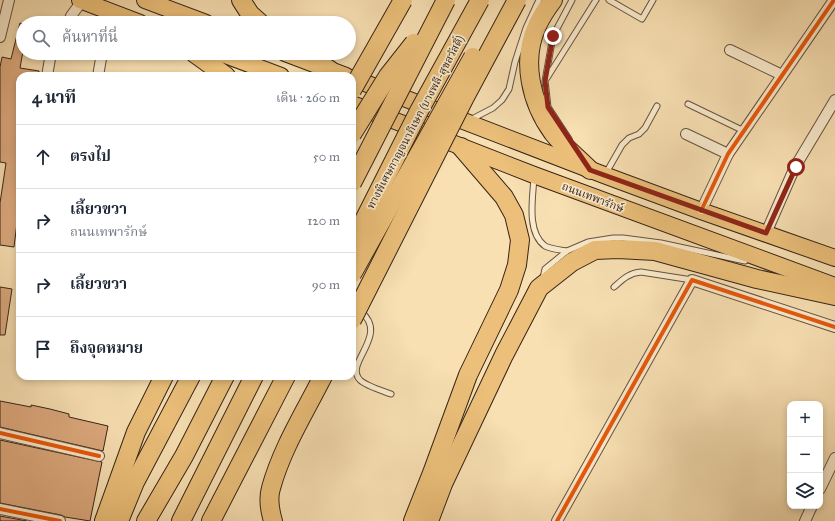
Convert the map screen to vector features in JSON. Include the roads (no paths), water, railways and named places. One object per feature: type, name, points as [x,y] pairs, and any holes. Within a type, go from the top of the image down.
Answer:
[{"type":"highway","points":[[241,0],[252,16]]},
{"type":"highway","points":[[356,83],[403,0]]},
{"type":"highway","points":[[356,175],[436,16],[446,0]]},
{"type":"highway","name":"ทางพิเศษกาญจนาภิเษก (บางพลี-สุขสวัสดิ์)","points":[[356,236],[419,110],[480,0]]},
{"type":"highway","points":[[356,267],[418,158],[504,0]]},
{"type":"highway","points":[[356,312],[465,97],[517,0]]},
{"type":"highway","points":[[553,0],[536,28],[531,44],[529,68],[538,84],[540,112],[554,134],[597,173]]},
{"type":"highway","points":[[356,128],[388,76],[436,16]]},
{"type":"highway","points":[[204,60],[220,72]]},
{"type":"highway","points":[[315,60],[336,72]]},
{"type":"highway","points":[[413,521],[468,375],[509,290],[517,265],[520,240],[514,215],[504,197],[460,147]]},
{"type":"highway","points":[[429,521],[443,484],[504,355],[539,288],[572,262],[595,250],[618,249],[655,251],[778,284],[835,296]]},
{"type":"highway","points":[[104,521],[136,432],[162,380]]},
{"type":"highway","points":[[119,521],[135,482],[189,380]]},
{"type":"highway","points":[[146,521],[184,456],[223,380]]},
{"type":"highway","points":[[181,521],[252,380]]},
{"type":"highway","points":[[211,521],[284,380]]},
{"type":"highway","points":[[256,436],[292,380]]},
{"type":"highway","points":[[272,521],[270,510],[271,489],[288,443],[321,380]]},
{"type":"main road","points":[[81,0],[107,16]]},
{"type":"main road","points":[[145,0],[187,16]]},
{"type":"main road","points":[[239,60],[270,72]]},
{"type":"main road","points":[[304,60],[335,72]]},
{"type":"main road","points":[[356,80],[597,173],[835,258]]},
{"type":"main road","name":"ถนนเทพารักษ์","points":[[356,106],[534,175],[785,269],[835,286]]},
{"type":"street","points":[[0,37],[9,0]]},
{"type":"street","points":[[71,16],[81,0]]},
{"type":"street","points":[[701,211],[728,154],[834,0]]},
{"type":"street","points":[[730,50],[782,75]]},
{"type":"street","points":[[48,72],[49,60]]},
{"type":"street","points":[[99,72],[101,60]]},
{"type":"street","points":[[766,233],[796,167],[835,100]]},
{"type":"street","points":[[686,134],[728,154]]},
{"type":"street","points":[[557,521],[692,280],[835,327]]},
{"type":"street","points":[[0,433],[99,456]]},
{"type":"street","points":[[823,483],[835,458]]},
{"type":"street","points":[[0,509],[60,521]]},
{"type":"street","points":[[805,521],[811,509]]},
{"type":"lane","points":[[466,123],[493,108],[502,100],[509,89],[515,62],[526,28],[539,0]]},
{"type":"lane","points":[[538,84],[553,36],[572,0]]},
{"type":"lane","points":[[538,84],[596,0]]},
{"type":"lane","points":[[609,0],[642,19],[653,0]]},
{"type":"lane","points":[[688,104],[744,132]]},
{"type":"lane","points":[[597,173],[629,138],[639,134],[657,106]]},
{"type":"lane","points":[[534,175],[532,211],[536,236],[546,246],[567,251]]},
{"type":"lane","points":[[539,288],[545,270],[567,251],[588,242],[613,238],[661,243],[785,269]]},
{"type":"lane","points":[[614,286],[632,273],[641,272],[692,280]]},
{"type":"lane","points":[[356,309],[362,312],[369,322],[372,334],[357,365],[357,374],[360,380],[391,394]]}]
